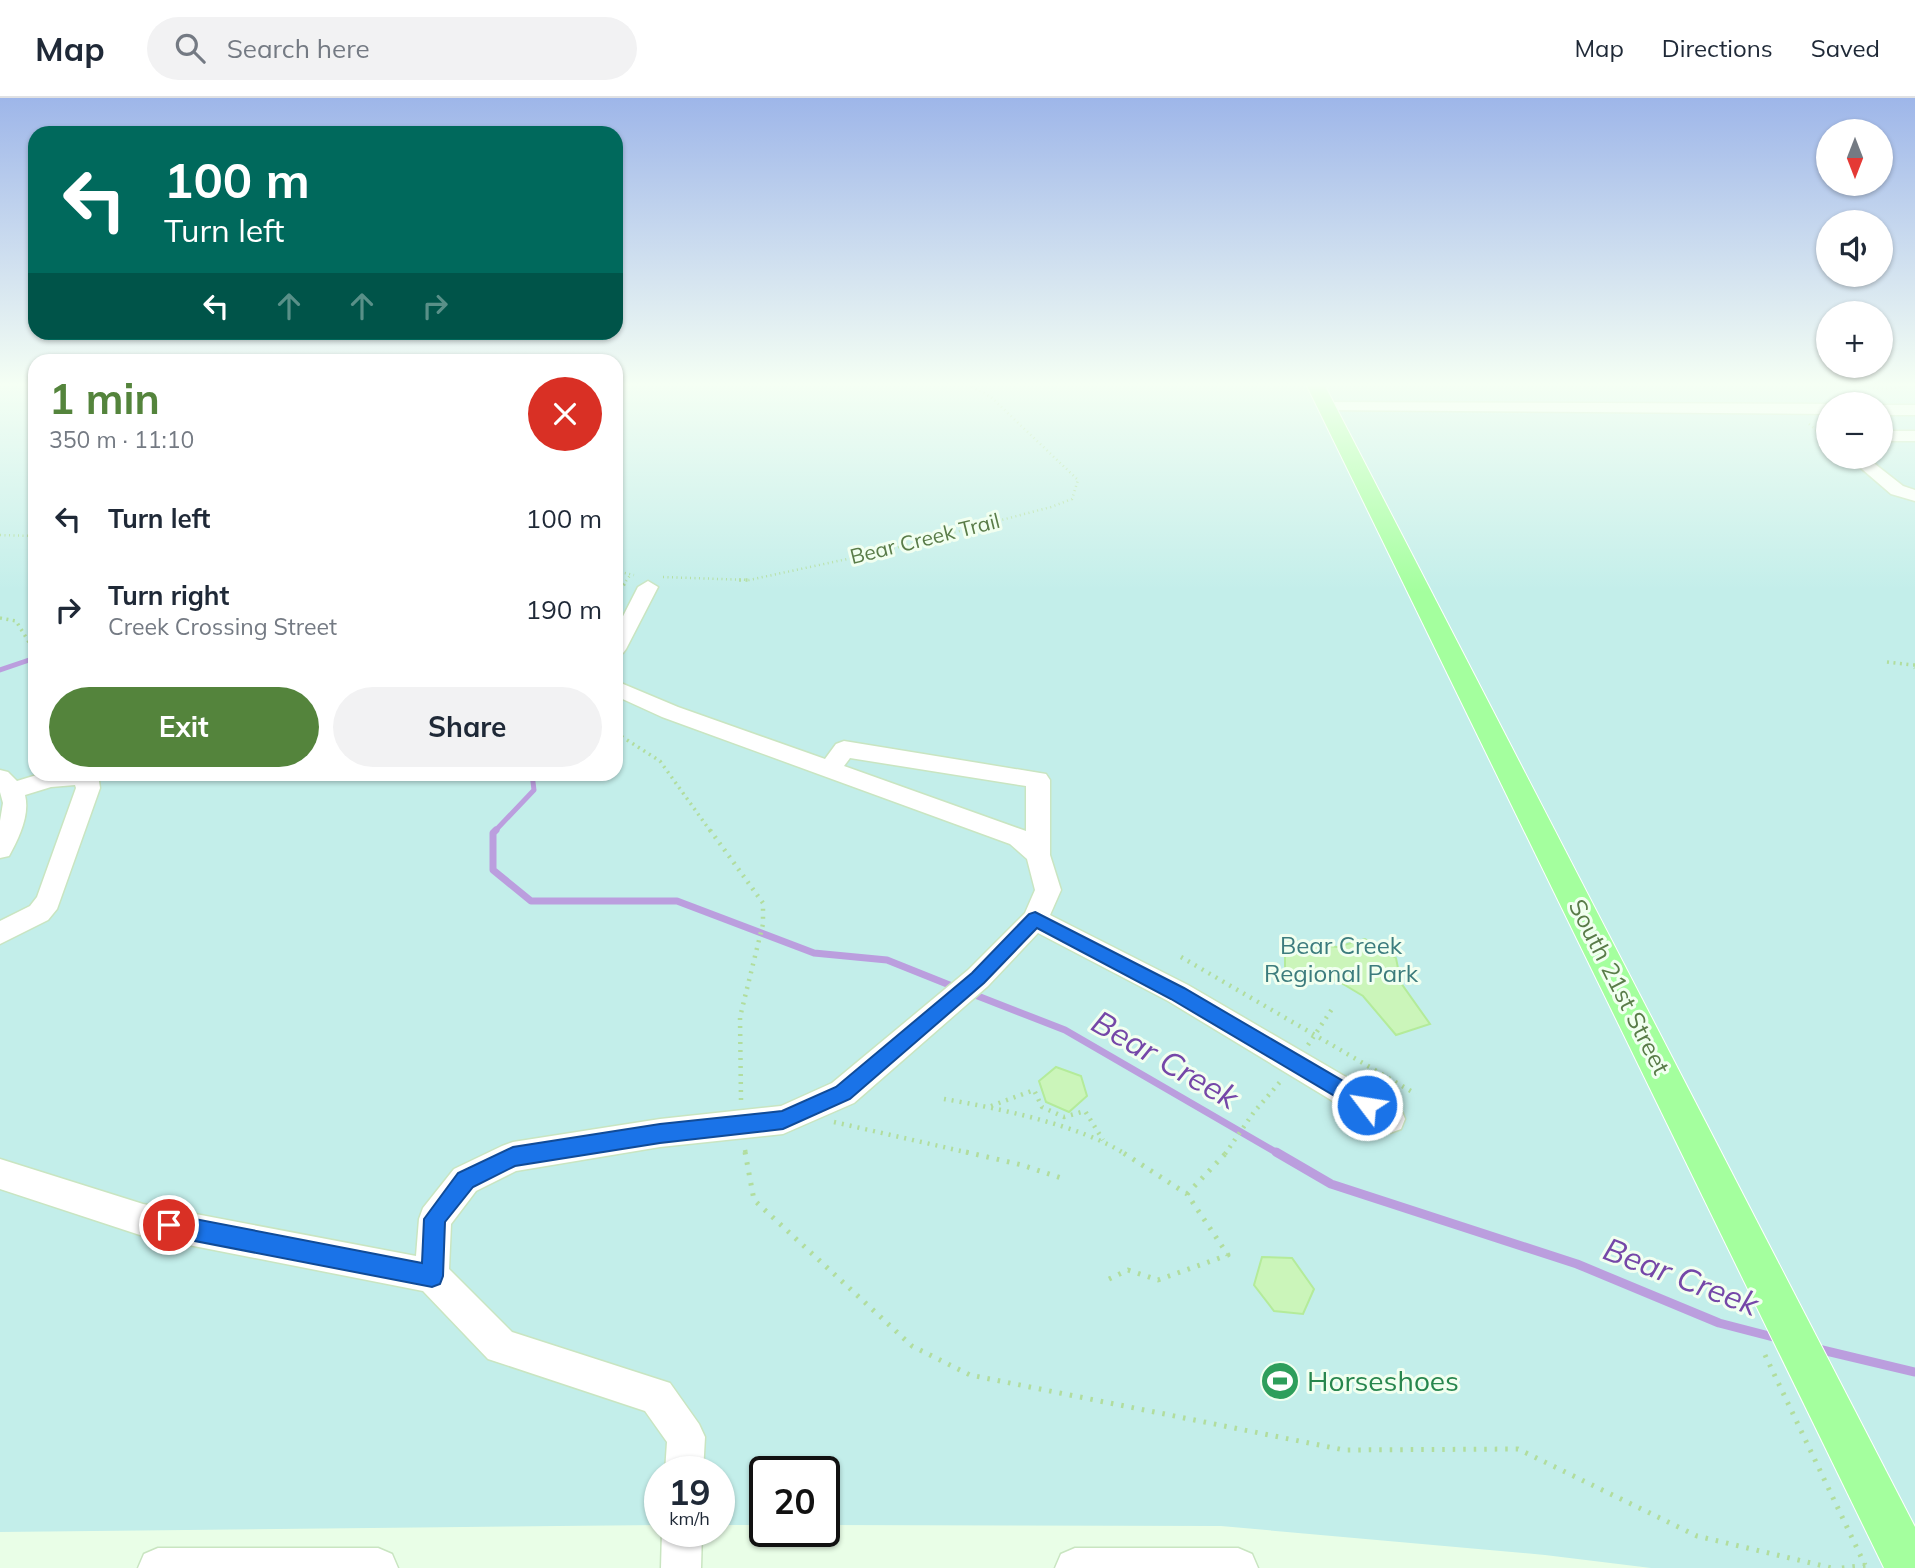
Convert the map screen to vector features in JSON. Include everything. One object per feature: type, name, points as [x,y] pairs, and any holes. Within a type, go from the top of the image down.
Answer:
[{"type":"main road","name":"South 21st Street","points":[[1351,455],[1824,1393],[1888,1567]]},
{"type":"street","points":[[1872,469],[1897,490],[1915,496]]},
{"type":"street","points":[[623,633],[647,580]]},
{"type":"street","points":[[623,691],[670,712],[1019,838],[1038,855]]},
{"type":"street","points":[[432,1276],[435,1219],[465,1180],[513,1157],[660,1133],[783,1120],[843,1093],[978,978],[1035,919],[1048,890],[1038,855],[1038,780],[844,749],[830,770]]},
{"type":"street","points":[[0,849],[17,805],[6,784],[31,781]]},
{"type":"street","points":[[0,933],[39,913],[48,902],[88,788],[87,781]]},
{"type":"street","points":[[1035,919],[1178,993],[1390,1119]]},
{"type":"street","points":[[0,1174],[143,1220],[432,1276],[501,1346],[657,1396],[686,1437],[685,1456]]},
{"type":"street","points":[[681,1568],[682,1547]]},
{"type":"street","points":[[158,1568],[378,1568]]},
{"type":"street","points":[[1075,1568],[1238,1568]]},
{"type":"path","name":"Bear Creek Trail","points":[[623,572],[647,580],[749,580],[880,552],[1051,507],[1072,499],[1078,480],[1051,455]]},
{"type":"path","points":[[0,535],[28,536]]},
{"type":"path","points":[[623,586],[631,575]]},
{"type":"path","points":[[0,618],[16,621],[28,642]]},
{"type":"path","points":[[1887,662],[1914,666]]},
{"type":"path","points":[[623,737],[660,761],[763,903],[762,924],[740,1017],[741,1124],[754,1200],[912,1346],[970,1375],[1344,1450],[1518,1449],[1697,1536],[1832,1568]]},
{"type":"path","points":[[1181,957],[1416,1094]]},
{"type":"path","points":[[989,1107],[1034,1090],[1042,1107],[1064,1117],[1085,1111],[1103,1140]]},
{"type":"path","points":[[944,1098],[989,1107],[1103,1140],[1187,1194],[1228,1255],[1158,1280],[1128,1270],[1109,1279]]},
{"type":"path","points":[[812,1107],[838,1125],[1022,1165],[1064,1179]]},
{"type":"path","points":[[1187,1194],[1231,1148],[1254,1112]]},
{"type":"path","points":[[1766,1356],[1888,1567]]},
{"type":"green space","name":"Bear Creek Regional Park","points":[[0,455],[28,455],[28,781],[623,781],[623,455],[1816,455],[1816,469],[1893,469],[1893,455],[1915,455],[1915,1568],[1651,1568],[1545,1555],[1221,1526],[840,1525],[840,1456],[749,1456],[749,1525],[735,1525],[735,1456],[644,1456],[644,1525],[0,1532]]},
{"type":"building","points":[[1365,939],[1396,958],[1401,983],[1430,1024],[1396,1035],[1363,996],[1338,981],[1285,973],[1285,940],[1337,947]]},
{"type":"building","points":[[1056,1067],[1081,1076],[1087,1096],[1069,1112],[1046,1102],[1039,1081]]},
{"type":"building","points":[[1262,1257],[1292,1258],[1314,1289],[1303,1314],[1274,1311],[1254,1285]]},
{"type":"waterway","name":"Bear Creek","points":[[0,670],[28,660]]},
{"type":"waterway","name":"Bear Creek","points":[[494,832],[534,790],[533,781]]},
{"type":"waterway","name":"Bear Creek","points":[[494,832],[493,870],[531,901],[677,901],[814,953],[887,960],[957,988]]},
{"type":"waterway","name":"Bear Creek","points":[[970,993],[1065,1030],[1279,1154]]},
{"type":"waterway","name":"Bear Creek","points":[[1276,1152],[1331,1184],[1577,1264],[1719,1323],[1777,1338]]},
{"type":"waterway","name":"Bear Creek","points":[[1818,1349],[1915,1372]]},
{"type":"place","name":"Horseshoes","points":[[1280,1381]]},
{"type":"route","points":[[169,1225],[432,1276],[435,1219],[465,1180],[513,1157],[660,1133],[783,1120],[843,1093],[978,978],[1035,919],[1178,993],[1367,1105]]}]
